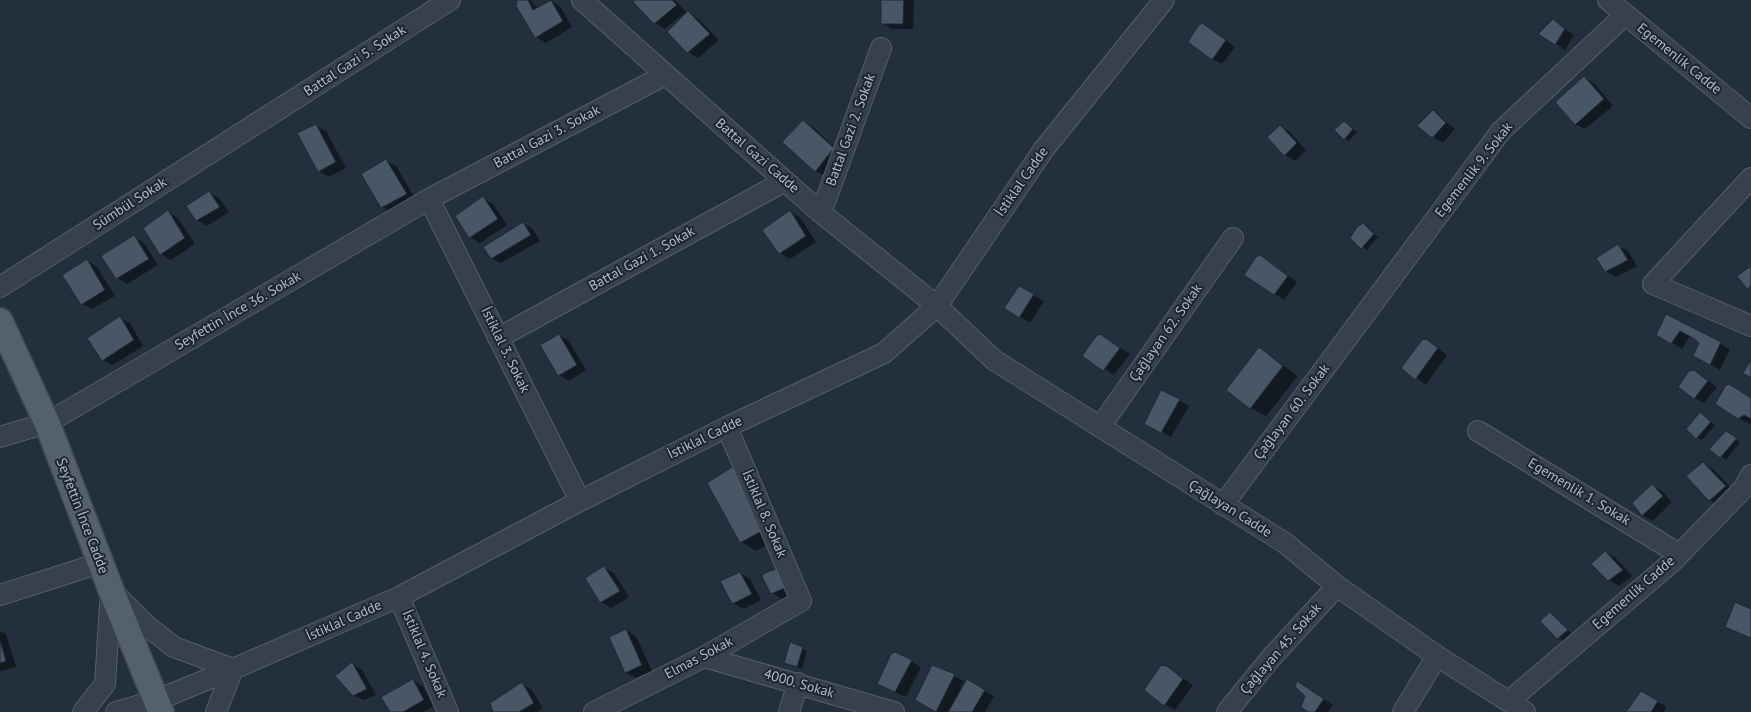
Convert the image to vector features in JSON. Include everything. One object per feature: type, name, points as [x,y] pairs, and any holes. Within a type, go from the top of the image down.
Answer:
[{"type":"main road","name":"Seyfettin İnce Cadde","points":[[0,322],[47,423],[100,563],[159,706]]},
{"type":"street","name":"Battal Gazi 5. Sokak","points":[[260,121],[450,0]]},
{"type":"street","name":"Battal Gazi Cadde","points":[[582,0],[821,213],[937,306]]},
{"type":"street","name":"İstiklal Cadde","points":[[116,712],[159,706],[233,669],[399,597],[580,501],[727,427],[884,353],[937,306],[1044,150],[1164,0]]},
{"type":"street","name":"Egemenlik Cadde","points":[[1608,0],[1751,118]]},
{"type":"street","name":"Egemenlik 9. Sokak","points":[[1362,318],[1501,131],[1625,15]]},
{"type":"street","name":"Battal Gazi 2. Sokak","points":[[821,213],[881,48]]},
{"type":"street","name":"Battal Gazi 3. Sokak","points":[[429,199],[665,75]]},
{"type":"street","name":"Sümbül Sokak","points":[[0,287],[260,121]]},
{"type":"street","points":[[1751,178],[1653,284],[1751,326]]},
{"type":"street","name":"Battal Gazi 1. Sokak","points":[[498,338],[785,181]]},
{"type":"street","name":"İstiklal 3. Sokak","points":[[429,199],[580,501]]},
{"type":"street","name":"Seyfettin İnce 36. Sokak","points":[[0,437],[47,423],[429,199]]},
{"type":"street","name":"Çağlayan 62. Sokak","points":[[1100,427],[1233,238]]},
{"type":"street","name":"Çağlayan Cadde","points":[[937,306],[994,360],[1223,505],[1285,542],[1337,586],[1437,656],[1517,707]]},
{"type":"street","name":"Çağlayan 60. Sokak","points":[[1223,505],[1362,318]]},
{"type":"street","name":"İstiklal 8. Sokak","points":[[727,427],[802,601]]},
{"type":"street","name":"Egemenlik 1. Sokak","points":[[1478,431],[1679,554]]},
{"type":"street","name":"Egemenlik Cadde","points":[[1517,707],[1679,554],[1744,488],[1751,475]]},
{"type":"street","points":[[0,595],[100,563]]},
{"type":"street","name":"Çağlayan 45. Sokak","points":[[1227,712],[1270,659],[1337,586]]},
{"type":"street","points":[[111,590],[147,626],[174,647],[233,669],[216,712]]},
{"type":"street","points":[[83,712],[105,684],[111,590]]},
{"type":"street","name":"İstiklal 4. Sokak","points":[[399,597],[448,712]]},
{"type":"street","name":"Elmas Sokak","points":[[594,712],[704,657],[802,601]]},
{"type":"street","points":[[1403,712],[1437,656]]},
{"type":"street","name":"4000. Sokak","points":[[704,657],[894,712]]},
{"type":"street","points":[[789,712],[798,684]]},
{"type":"building","points":[[517,0],[528,0],[533,10],[551,0],[563,21],[535,38],[516,6]]},
{"type":"building","points":[[635,0],[672,0],[677,5],[654,24],[633,2]]},
{"type":"building","points":[[881,0],[904,0],[903,24],[881,24]]},
{"type":"building","points":[[688,11],[710,34],[687,53],[667,32]]},
{"type":"building","points":[[1553,19],[1565,29],[1555,45],[1538,34]]},
{"type":"building","points":[[1202,23],[1226,40],[1212,60],[1188,42]]},
{"type":"building","points":[[1584,76],[1604,99],[1575,125],[1555,102]]},
{"type":"building","points":[[1433,110],[1446,123],[1432,138],[1417,126]]},
{"type":"building","points":[[803,120],[834,148],[815,172],[782,142]]},
{"type":"building","points":[[1344,121],[1353,129],[1344,140],[1334,130]]},
{"type":"building","points":[[316,124],[336,162],[318,172],[297,133]]},
{"type":"building","points":[[1280,125],[1297,143],[1284,156],[1267,137]]},
{"type":"building","points":[[386,159],[407,194],[381,208],[361,174]]},
{"type":"building","points":[[209,191],[220,207],[196,221],[186,206]]},
{"type":"building","points":[[483,196],[498,219],[469,238],[455,216]]},
{"type":"building","points":[[168,210],[185,238],[160,255],[143,228]]},
{"type":"building","points":[[790,210],[806,236],[779,254],[762,230]]},
{"type":"building","points":[[523,222],[531,235],[491,259],[483,247]]},
{"type":"building","points":[[1363,223],[1374,234],[1361,249],[1350,238],[1357,227]]},
{"type":"building","points":[[134,235],[149,259],[116,279],[101,256]]},
{"type":"building","points":[[1618,244],[1628,260],[1605,272],[1596,258]]},
{"type":"building","points":[[1260,255],[1288,276],[1274,295],[1244,275],[1256,257]]},
{"type":"building","points":[[87,259],[105,290],[81,305],[62,275]]},
{"type":"building","points":[[1751,266],[1751,286],[1747,289],[1737,276]]},
{"type":"building","points":[[1019,286],[1034,294],[1019,318],[1004,308]]},
{"type":"building","points":[[1666,314],[1721,342],[1710,365],[1693,356],[1699,343],[1693,338],[1680,331],[1671,344],[1656,335]]},
{"type":"building","points":[[120,316],[134,340],[102,361],[87,338]]},
{"type":"building","points":[[559,334],[577,365],[558,376],[540,345]]},
{"type":"building","points":[[1100,334],[1120,348],[1103,371],[1082,356],[1097,335]]},
{"type":"building","points":[[1426,339],[1438,348],[1415,380],[1401,368],[1422,340]]},
{"type":"building","points":[[1259,347],[1283,366],[1250,409],[1226,390]]},
{"type":"building","points":[[1751,360],[1751,378],[1743,373]]},
{"type":"building","points":[[1694,370],[1708,381],[1694,399],[1678,387],[1689,371]]},
{"type":"building","points":[[1729,384],[1751,398],[1751,419],[1744,415],[1738,419],[1715,404],[1726,385]]},
{"type":"building","points":[[1161,390],[1180,399],[1161,433],[1144,424]]},
{"type":"building","points":[[1700,412],[1711,422],[1696,439],[1686,429]]},
{"type":"building","points":[[1726,431],[1737,438],[1720,458],[1709,449]]},
{"type":"building","points":[[1703,462],[1726,486],[1709,501],[1686,476]]},
{"type":"building","points":[[732,467],[767,528],[740,543],[707,483]]},
{"type":"building","points":[[1652,484],[1663,496],[1642,516],[1632,503]]},
{"type":"building","points":[[1605,551],[1623,570],[1608,581],[1591,564]]},
{"type":"building","points":[[604,566],[620,591],[600,603],[585,578]]},
{"type":"building","points":[[778,568],[787,587],[771,594],[762,577],[763,574]]},
{"type":"building","points":[[740,572],[752,594],[732,604],[720,581]]},
{"type":"building","points":[[1735,602],[1751,609],[1751,638],[1725,627]]},
{"type":"building","points":[[1550,612],[1568,630],[1557,639],[1540,621]]},
{"type":"building","points":[[626,629],[642,665],[625,673],[609,637]]},
{"type":"building","points":[[0,640],[6,661],[0,663]]},
{"type":"building","points":[[790,642],[803,647],[797,667],[784,663]]},
{"type":"building","points":[[895,652],[912,660],[895,692],[877,684],[891,654]]},
{"type":"building","points":[[352,662],[367,689],[353,696],[335,676]]},
{"type":"building","points":[[932,665],[955,674],[936,712],[915,700]]},
{"type":"building","points":[[1161,665],[1167,666],[1183,679],[1164,706],[1144,690]]},
{"type":"building","points":[[413,679],[424,700],[403,712],[390,712],[381,697]]},
{"type":"building","points":[[967,679],[985,690],[972,712],[948,712]]},
{"type":"building","points":[[1297,681],[1324,699],[1315,712],[1308,712],[1301,707],[1305,696],[1295,687]]},
{"type":"building","points":[[522,682],[534,703],[519,712],[493,712],[490,703]]},
{"type":"building","points":[[1641,691],[1658,701],[1651,712],[1626,712]]}]
